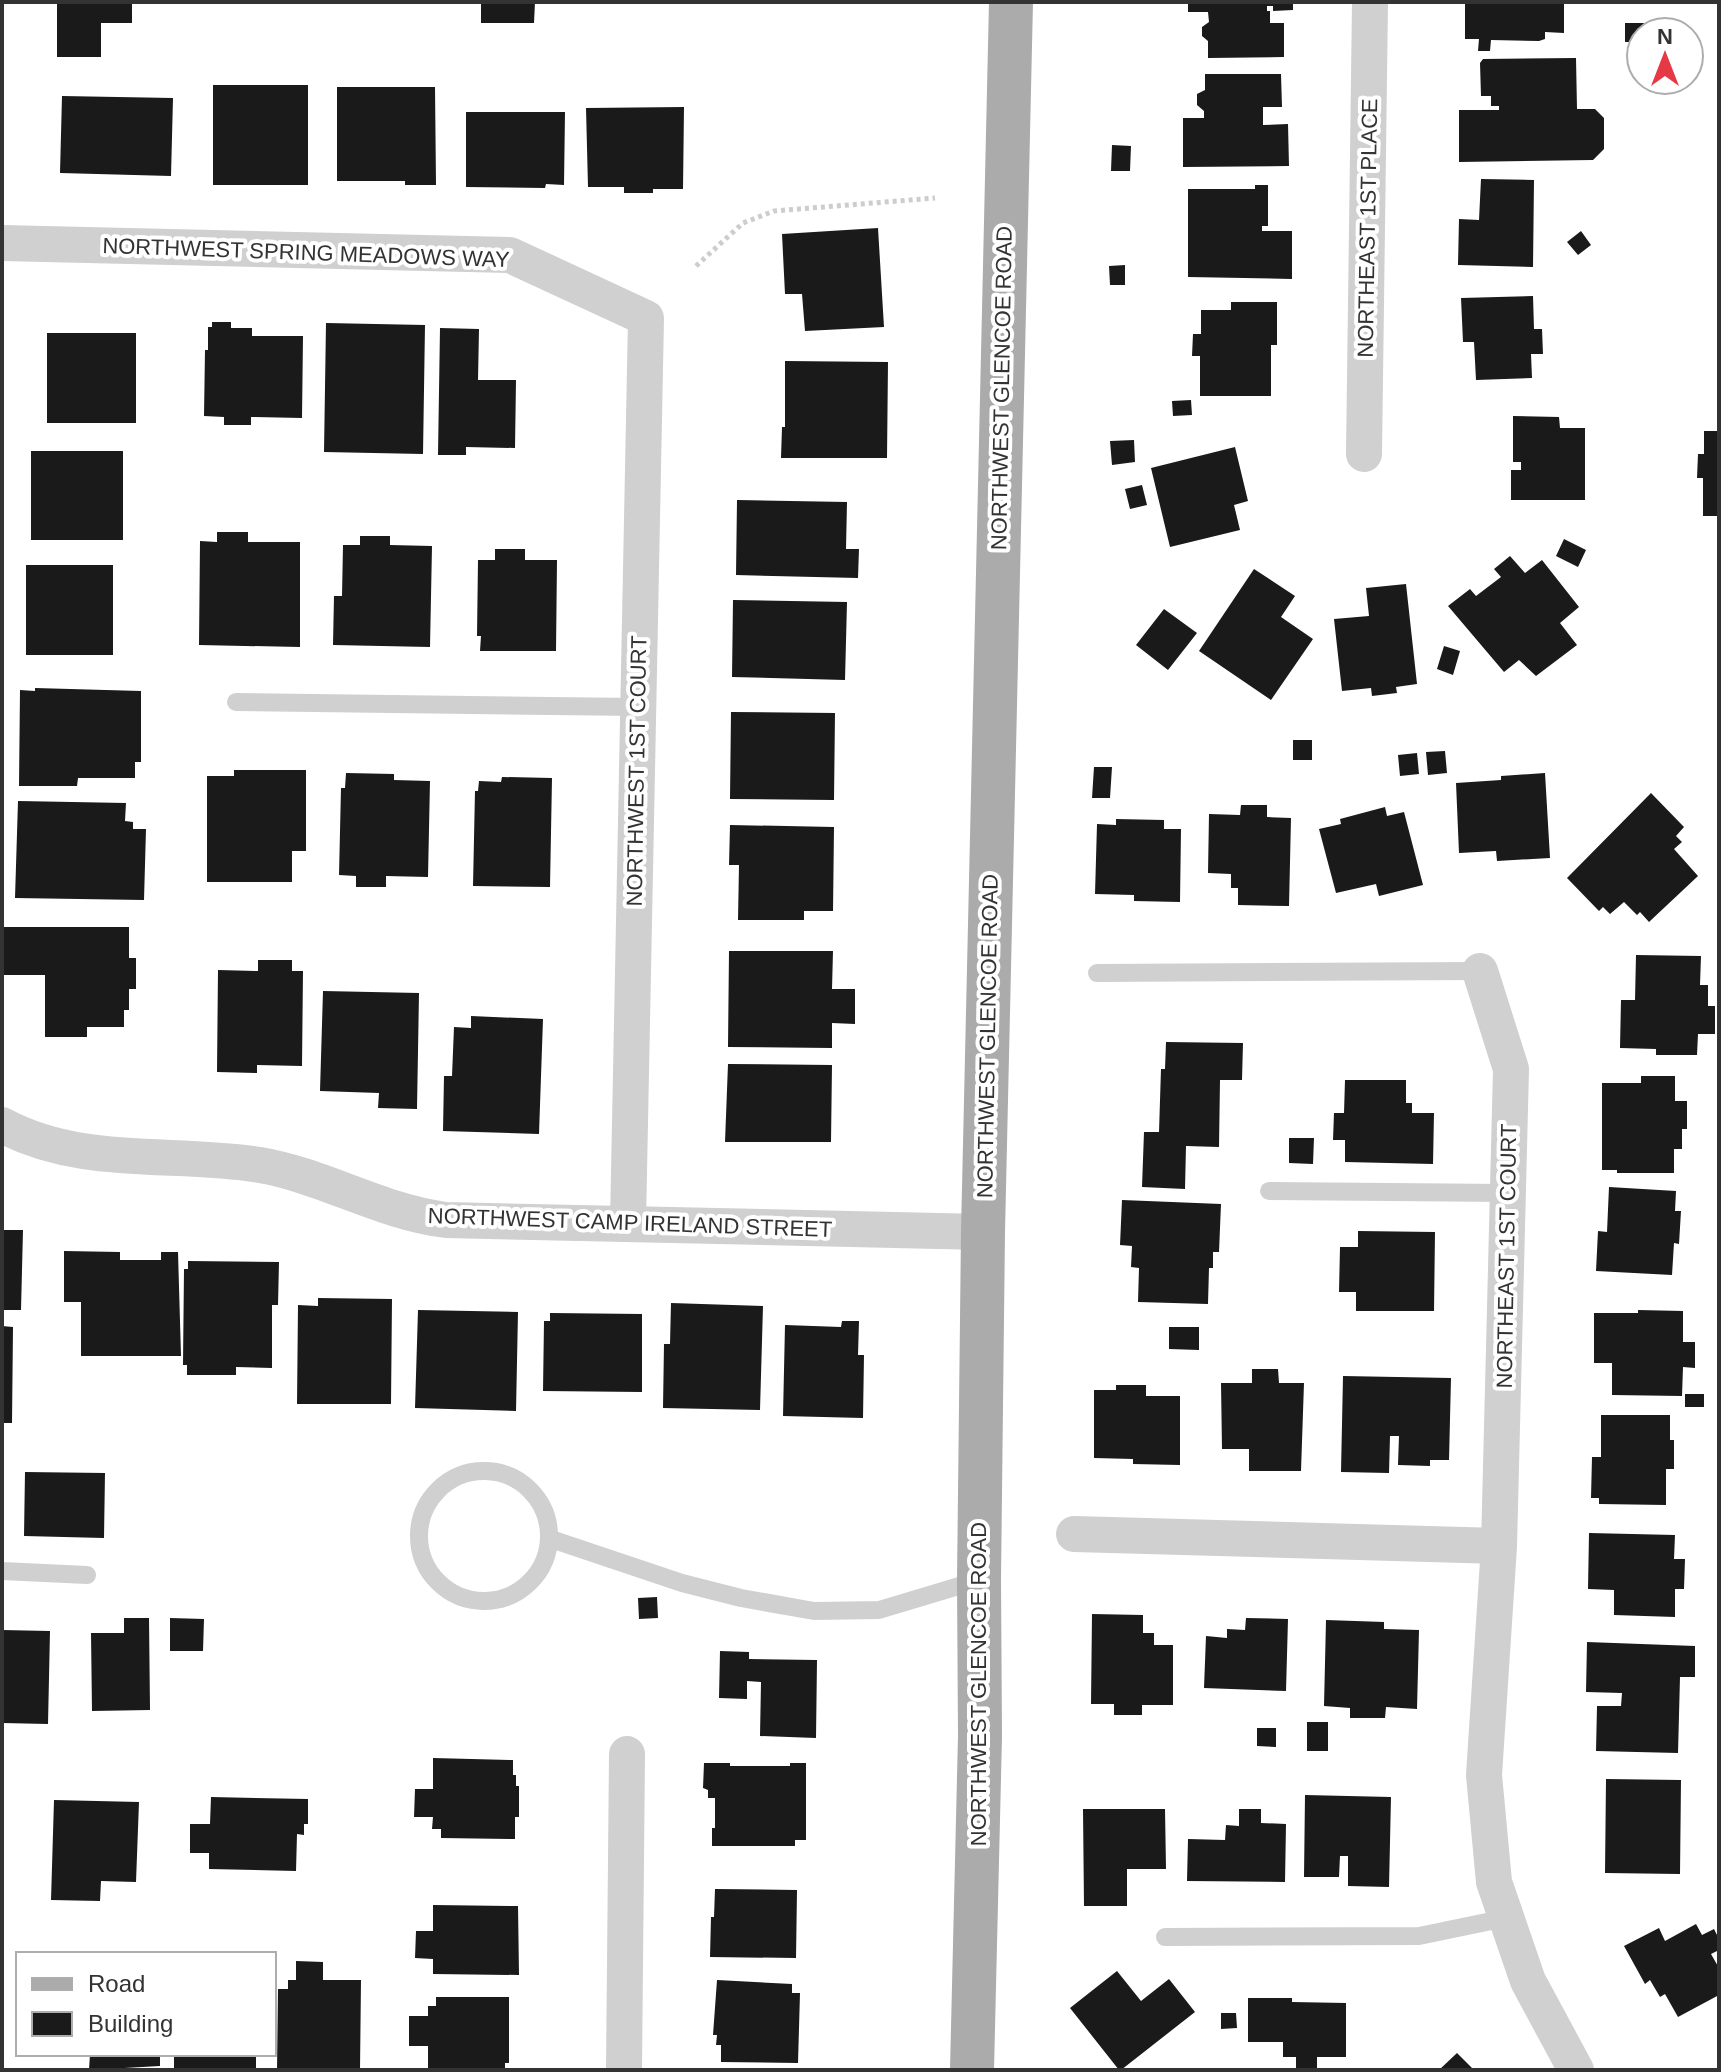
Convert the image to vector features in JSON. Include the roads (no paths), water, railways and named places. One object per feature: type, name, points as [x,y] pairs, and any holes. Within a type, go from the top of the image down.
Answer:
[{"type":"main road","name":"NORTHWEST GLENCOE ROAD","points":[[972,2070],[980,1736],[983,1232],[1011,2]]},
{"type":"street","name":"NORTHEAST 1ST PLACE","points":[[1364,454],[1370,2]]},
{"type":"street","name":"NORTHWEST SPRING MEADOWS WAY","points":[[2,243],[510,255],[646,318]]},
{"type":"street","name":"NORTHWEST 1ST COURT","points":[[628,1223],[646,318]]},
{"type":"street","name":"NORTHEAST 1ST COURT","points":[[1480,971],[1511,1069],[1499,1546],[1484,1775],[1494,1882],[1528,1981],[1576,2070]]},
{"type":"street","name":"NORTHWEST CAMP IRELAND STREET","points":[[2,1125],[58,1146],[112,1156],[260,1165],[291,1172],[420,1217],[446,1220],[983,1232]]},
{"type":"street","points":[[1074,1534],[1499,1546]]},
{"type":"street","points":[[624,2070],[627,1754]]},
{"type":"lane","points":[[236,702],[638,707]]},
{"type":"lane","points":[[1097,973],[1480,971]]},
{"type":"lane","points":[[1269,1191],[1508,1193]]},
{"type":"lane","points":[[478,1469],[515,1476],[542,1502],[551,1539],[539,1575],[509,1598],[471,1602],[438,1584],[419,1551],[421,1513],[443,1482],[478,1469]]},
{"type":"lane","points":[[551,1539],[682,1583],[741,1598],[814,1611],[879,1610],[979,1580]]},
{"type":"lane","points":[[2,1571],[87,1575]]},
{"type":"lane","points":[[1165,1937],[1419,1936],[1506,1918]]}]
